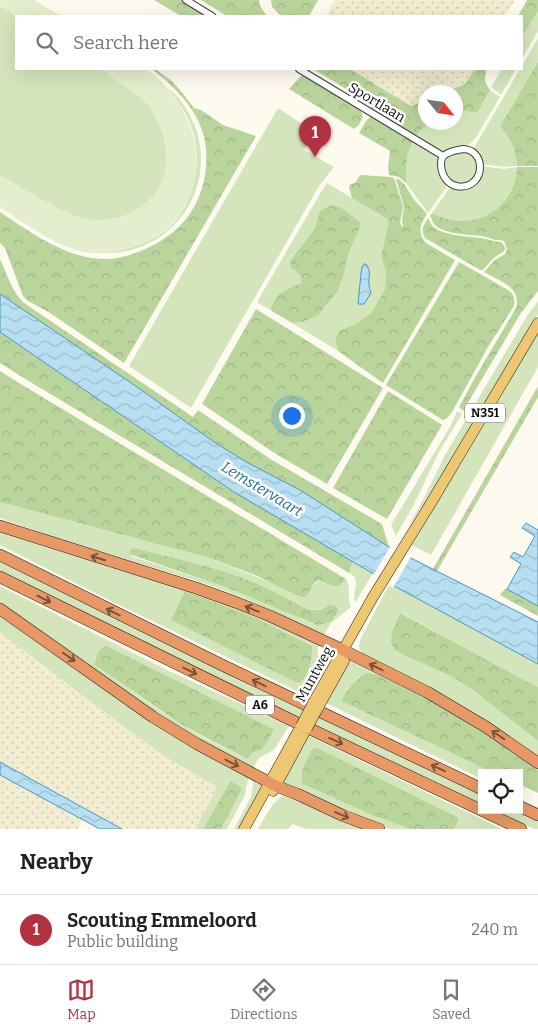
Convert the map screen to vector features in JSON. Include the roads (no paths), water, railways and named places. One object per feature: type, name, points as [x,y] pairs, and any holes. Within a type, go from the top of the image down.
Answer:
[{"type":"highway","points":[[0,526],[228,600],[270,616],[346,652],[451,706],[486,727],[538,763]]},
{"type":"highway","name":"A6","points":[[0,555],[246,677],[478,787]]},
{"type":"highway","name":"A6","points":[[0,577],[287,718],[521,829]]},
{"type":"highway","points":[[0,609],[160,721],[197,744],[273,784],[344,816],[379,829]]},
{"type":"highway","points":[[523,808],[538,815]]},
{"type":"main road","name":"Muntweg","points":[[252,829],[294,745],[409,538],[412,536],[538,323]]},
{"type":"main road","name":"Muntweg","points":[[244,829],[273,784]]},
{"type":"street","points":[[186,0],[210,15]]},
{"type":"street","name":"Sportlaan","points":[[301,70],[443,156]]},
{"type":"street","points":[[467,148],[470,150],[479,162],[479,173],[476,179],[472,183],[458,187],[447,182],[442,173],[441,164],[443,156],[460,149],[467,148]]},
{"type":"water","points":[[364,264],[366,264],[369,270],[371,293],[364,304],[358,304],[361,273]]},
{"type":"water","name":"Lemstervaart","points":[[0,294],[217,444],[248,463],[300,490],[389,547],[538,622],[538,664],[396,587],[234,492],[0,332]]},
{"type":"water","points":[[526,523],[538,530],[538,606],[507,589],[521,564],[510,557],[514,552],[523,557],[535,536],[522,528]]},
{"type":"water","points":[[0,762],[122,829],[100,829],[0,775]]},
{"type":"place","name":"Scouting Emmeloord","points":[[315,157]]}]
